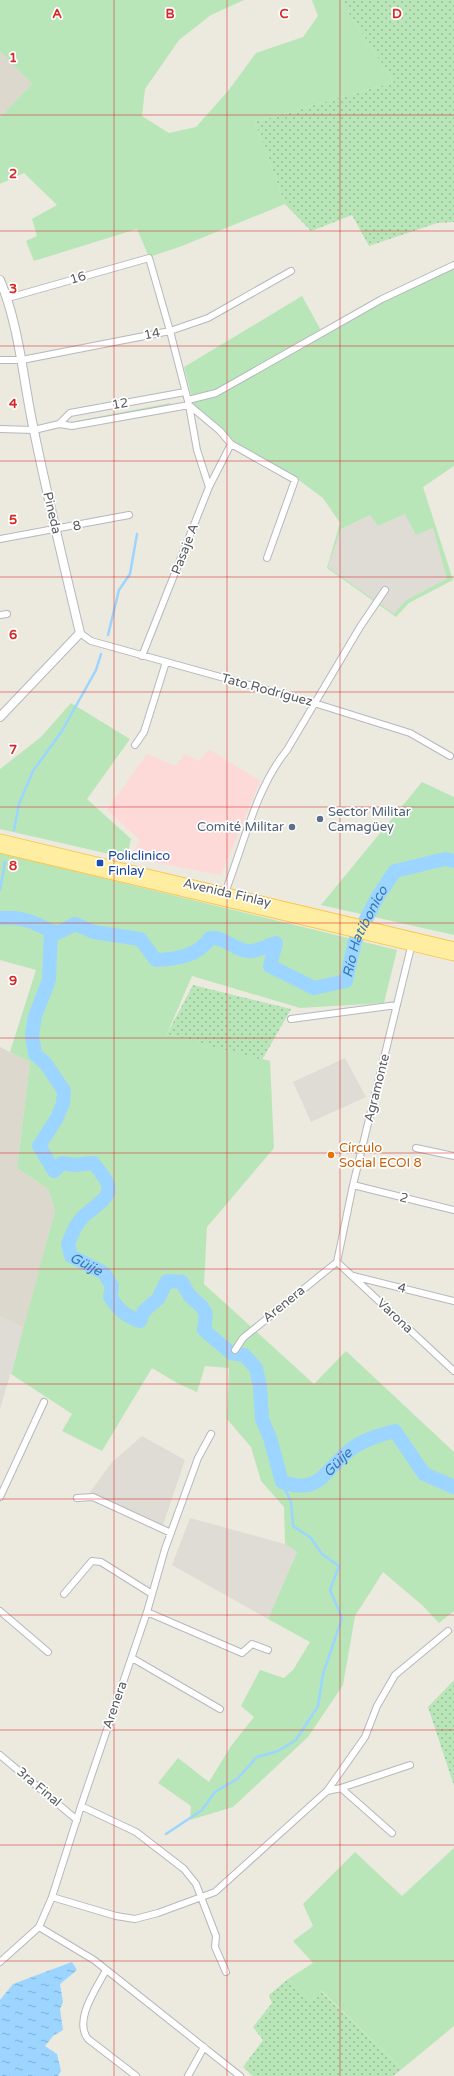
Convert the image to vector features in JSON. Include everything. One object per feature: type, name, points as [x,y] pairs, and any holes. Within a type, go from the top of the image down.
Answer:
[{"type":"main road","name":"Avenida Finlay","points":[[0,839],[136,876],[412,942],[454,956]]},
{"type":"main road","name":"Avenida Finlay","points":[[0,848],[136,876]]},
{"type":"main road","name":"Avenida Finlay","points":[[412,942],[454,948]]},
{"type":"street","name":"16","points":[[8,298],[149,258],[170,331]]},
{"type":"street","name":"12","points":[[0,429],[34,430],[59,424],[72,426],[188,402],[216,393],[382,299],[454,265]]},
{"type":"street","name":"14","points":[[0,360],[22,360],[170,331],[208,318],[291,271]]},
{"type":"street","name":"Pineda","points":[[0,280],[8,298],[22,360],[34,430],[80,633]]},
{"type":"street","points":[[170,331],[188,402],[197,450],[209,487]]},
{"type":"street","name":"12","points":[[59,424],[70,413],[185,392]]},
{"type":"street","points":[[188,402],[220,431],[231,444],[296,480],[267,558]]},
{"type":"street","name":"Pasaje A","points":[[142,656],[209,487],[231,444]]},
{"type":"street","name":"8","points":[[0,539],[56,530],[129,515]]},
{"type":"street","points":[[223,897],[260,797],[274,766],[287,750],[360,627],[385,590]]},
{"type":"street","points":[[0,616],[7,614]]},
{"type":"street","points":[[0,716],[80,633]]},
{"type":"street","name":"Tato Rodríguez","points":[[80,633],[91,641],[314,703],[410,734],[450,756]]},
{"type":"street","points":[[135,744],[144,732],[166,662]]},
{"type":"street","name":"Agramonte","points":[[337,1262],[353,1185],[412,942]]},
{"type":"street","points":[[291,1019],[397,1005]]},
{"type":"street","points":[[416,1148],[454,1156]]},
{"type":"street","name":"2","points":[[353,1185],[454,1210]]},
{"type":"street","name":"Varona","points":[[337,1262],[454,1371]]},
{"type":"street","name":"Arenera","points":[[234,1350],[243,1338],[337,1262]]},
{"type":"street","name":"4","points":[[350,1275],[454,1301]]},
{"type":"street","points":[[0,1497],[44,1402]]},
{"type":"street","name":"Arenera","points":[[0,1962],[38,1926],[52,1898],[81,1806],[147,1612],[171,1533],[198,1458],[211,1434]]},
{"type":"street","points":[[77,1498],[93,1497],[171,1533]]},
{"type":"street","points":[[64,1594],[92,1561],[101,1562],[152,1594]]},
{"type":"street","points":[[0,1611],[48,1652]]},
{"type":"street","points":[[147,1612],[242,1653],[252,1644],[268,1650]]},
{"type":"street","points":[[52,1898],[116,1916],[135,1919],[158,1913],[215,1892],[327,1791],[365,1737],[377,1706],[395,1675],[448,1631]]},
{"type":"street","points":[[132,1658],[220,1709]]},
{"type":"street","name":"3ra Final","points":[[0,1755],[77,1820]]},
{"type":"street","points":[[327,1791],[341,1788],[410,1765]]},
{"type":"street","points":[[341,1788],[392,1833]]},
{"type":"street","points":[[81,1806],[136,1832],[184,1869],[196,1884],[216,1936],[215,1947],[226,1972]]},
{"type":"street","points":[[38,1926],[94,1960],[240,2076]]},
{"type":"street","points":[[106,1970],[89,2003],[82,2026],[83,2033],[88,2039],[136,2076]]},
{"type":"street","points":[[188,2076],[204,2047]]},
{"type":"shaded area","points":[[0,51],[32,84],[0,117]]},
{"type":"shaded area","points":[[405,514],[433,528],[448,579],[406,600],[394,615],[328,567],[341,529],[370,515],[378,526]]},
{"type":"shaded area","points":[[210,750],[260,781],[221,875],[131,858],[140,840],[107,810],[147,754],[175,766],[185,754],[198,761]]},
{"type":"shaded area","points":[[0,1047],[30,1062],[17,1168],[48,1189],[55,1211],[24,1328],[0,1316]]},
{"type":"shaded area","points":[[345,1058],[366,1097],[311,1122],[293,1082]]},
{"type":"shaded area","points":[[0,1316],[24,1328],[0,1409]]},
{"type":"shaded area","points":[[142,1436],[185,1460],[162,1528],[90,1492],[112,1462]]},
{"type":"shaded area","points":[[190,1518],[285,1544],[297,1552],[268,1619],[172,1565]]},
{"type":"green space","points":[[0,0],[244,0],[211,15],[179,40],[145,89],[142,116],[169,133],[196,127],[228,91],[256,53],[303,37],[318,16],[312,0],[340,0],[394,82],[255,122],[285,204],[182,246],[149,257],[137,229],[34,261],[26,241],[37,236],[32,219],[57,205],[24,173],[0,184],[0,117],[32,84],[0,51]]},
{"type":"green space","points":[[340,0],[454,0],[454,222],[437,223],[369,246],[352,215],[311,231],[285,204],[255,122],[394,82]]},
{"type":"green space","points":[[450,267],[454,267],[454,466],[423,487],[453,580],[409,603],[396,617],[327,568],[340,523],[323,498],[292,475],[235,447],[195,410],[184,367],[302,296],[323,334]],"holes":[[[405,514],[416,535],[433,528],[447,579],[406,600],[394,614],[328,567],[341,529],[370,515],[378,526]]]},
{"type":"green space","points":[[170,403],[171,406],[71,424],[71,422]]},
{"type":"green space","points":[[71,703],[130,739],[87,799],[131,839],[127,858],[0,829],[0,769],[41,737]]},
{"type":"green space","points":[[422,782],[454,797],[454,935],[321,905]]},
{"type":"green space","points":[[0,853],[397,950],[384,1003],[300,1008],[192,976],[167,1034],[270,1061],[274,1148],[207,1227],[204,1284],[314,1384],[346,1351],[454,1452],[454,1611],[439,1623],[422,1605],[383,1572],[355,1616],[343,1685],[308,1737],[233,1807],[190,1820],[191,1806],[158,1783],[178,1758],[209,1782],[231,1746],[254,1717],[241,1706],[260,1670],[284,1678],[293,1670],[310,1642],[268,1619],[297,1552],[285,1544],[284,1507],[261,1481],[251,1447],[227,1419],[229,1368],[205,1366],[197,1392],[179,1384],[152,1368],[102,1451],[62,1431],[72,1414],[11,1374],[55,1211],[48,1189],[17,1168],[30,1062],[10,1052],[36,970],[0,960]]},
{"type":"green space","points":[[193,985],[291,1009],[262,1060],[167,1034]]},
{"type":"green space","points":[[454,1680],[454,1786],[428,1707]]},
{"type":"green space","points":[[454,1848],[454,2026],[402,2069],[322,1991],[311,2001],[288,1979],[313,1963],[293,1941],[313,1926],[303,1904],[355,1852],[402,1896]]},
{"type":"green space","points":[[288,1979],[311,2001],[321,1991],[402,2069],[393,2076],[253,2076],[243,2067],[263,2040],[253,2027],[272,2003],[269,1995]]},
{"type":"water","points":[[72,1962],[77,1970],[60,1984],[63,2002],[60,2009],[63,2030],[53,2036],[45,2046],[57,2054],[61,2071],[58,2076],[0,2076],[0,2000],[13,1984]]},
{"type":"waterway","points":[[108,635],[119,590],[130,574],[137,534]]},
{"type":"waterway","points":[[14,830],[19,804],[33,771],[62,731],[96,670],[101,654]]},
{"type":"waterway","name":"Río Hatibonico","points":[[0,918],[23,919],[57,933],[75,924],[94,932],[140,939],[156,960],[172,959],[193,953],[200,949],[210,938],[221,939],[241,950],[247,951],[252,951],[276,943],[270,966],[314,988],[346,981],[355,941],[378,896],[395,871],[445,859],[454,861]]},
{"type":"waterway","points":[[0,890],[5,862]]},
{"type":"waterway","name":"Güije","points":[[51,931],[49,980],[35,1016],[32,1035],[35,1054],[46,1064],[64,1091],[63,1103],[57,1118],[39,1146],[54,1171],[62,1163],[74,1165],[93,1163],[101,1173],[108,1187],[108,1192],[105,1197],[82,1218],[75,1229],[68,1244],[71,1256],[104,1273],[112,1286],[110,1297],[113,1302],[126,1315],[140,1321],[144,1311],[158,1299],[167,1281],[182,1282],[189,1295],[202,1307],[206,1314],[204,1330],[231,1353],[244,1355],[256,1368],[260,1387],[262,1419],[270,1438],[282,1482],[295,1485],[313,1483],[327,1473],[354,1447],[371,1438],[395,1431],[424,1474],[454,1487]]},
{"type":"waterway","points":[[166,1834],[202,1810],[215,1792],[237,1779],[257,1757],[278,1751],[296,1740],[318,1706],[323,1674],[342,1618],[330,1590],[339,1566],[322,1554],[311,1538],[293,1526],[291,1502],[282,1482]]},
{"type":"place","name":"Sector Militar Camagüey","points":[[320,819]]},
{"type":"place","name":"Comité Militar","points":[[292,827]]},
{"type":"place","name":"Policlinico Finlay","points":[[100,863]]},
{"type":"place","name":"Círculo Social ECOI 8","points":[[331,1155]]}]
